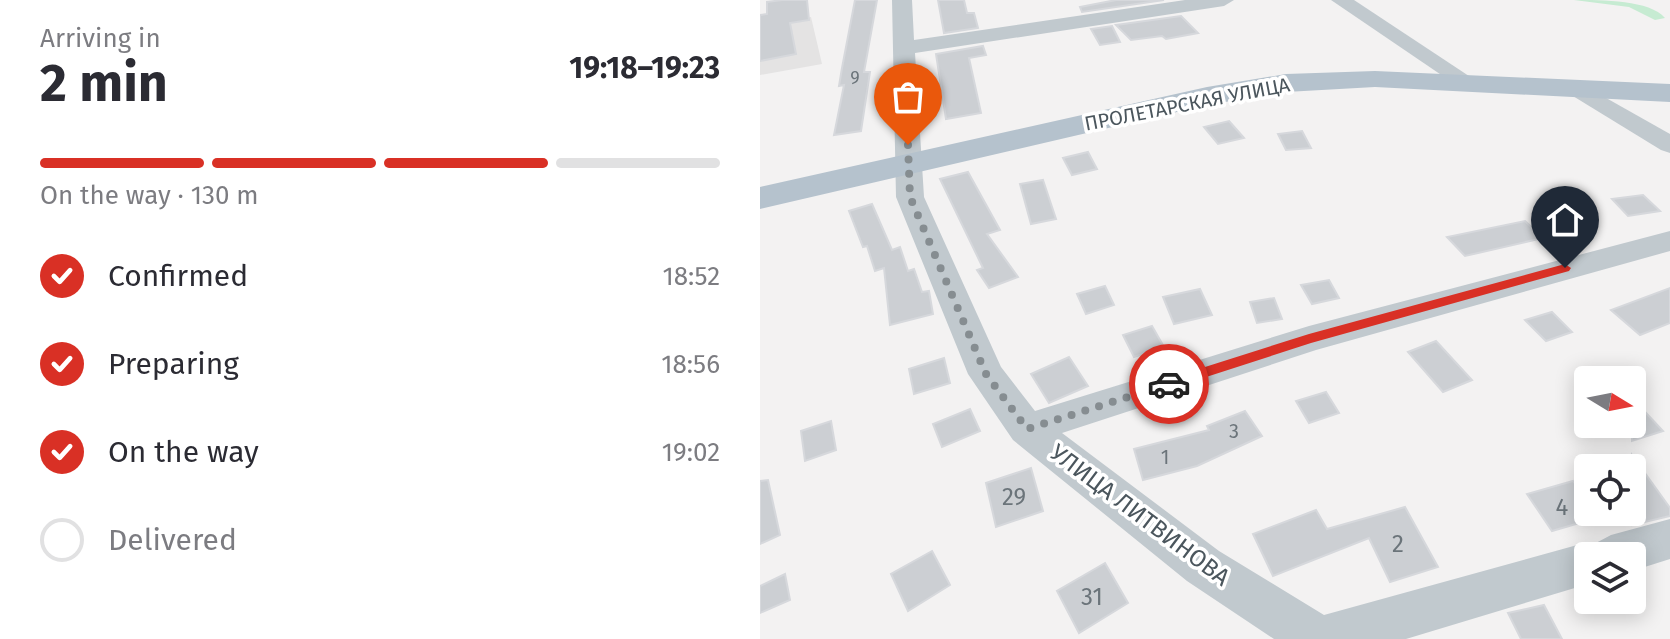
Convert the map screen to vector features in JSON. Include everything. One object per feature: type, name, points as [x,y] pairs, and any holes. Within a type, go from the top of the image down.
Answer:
[{"type":"main road","name":"ПРОЛЕТАРСКАЯ УЛИЦА","points":[[760,198],[1207,96],[1286,83],[1375,79],[1670,93]]},
{"type":"street","name":"УЛИЦА ЛИТВИНОВА","points":[[902,0],[910,197],[986,374],[1027,429],[1203,566],[1317,639]]},
{"type":"street","points":[[904,48],[1224,0]]},
{"type":"street","points":[[1341,0],[1467,82]]},
{"type":"street","points":[[1576,88],[1670,145]]},
{"type":"street","points":[[1027,429],[1309,339],[1670,241]]},
{"type":"street","points":[[1646,546],[1670,539]]},
{"type":"street","points":[[1325,639],[1574,567]]},
{"type":"shaded area","points":[[811,17],[822,64],[760,75],[760,26]]},
{"type":"green space","points":[[1574,0],[1637,4],[1665,18],[1655,20],[1629,7]]},
{"type":"building","points":[[807,0],[809,20],[790,23],[796,54],[760,61],[760,15],[767,14],[767,2]]},
{"type":"building","points":[[855,0],[877,0],[864,72],[870,72],[861,131],[834,135],[844,85],[839,86]]},
{"type":"building","points":[[938,0],[964,0],[967,13],[974,13],[978,28],[944,33]]},
{"type":"building","points":[[1116,0],[1164,0],[1082,12],[1080,7]]},
{"type":"building","points":[[1181,16],[1198,33],[1166,39],[1162,36],[1131,40],[1116,25]]},
{"type":"building","points":[[1112,26],[1120,42],[1100,45],[1091,29]]},
{"type":"building","points":[[983,46],[986,55],[969,58],[981,113],[946,119],[936,54]]},
{"type":"building","points":[[1229,121],[1244,138],[1218,144],[1204,127]]},
{"type":"building","points":[[1302,131],[1311,148],[1286,150],[1278,134]]},
{"type":"building","points":[[1088,152],[1097,169],[1072,175],[1063,158]]},
{"type":"building","points":[[968,172],[1000,230],[987,234],[1018,277],[989,288],[977,270],[983,268],[940,179]]},
{"type":"building","points":[[1043,180],[1056,219],[1031,224],[1020,184]]},
{"type":"building","points":[[1643,195],[1660,211],[1628,216],[1612,199]]},
{"type":"building","points":[[872,204],[892,250],[900,247],[908,271],[914,269],[922,292],[929,291],[933,314],[890,325],[884,268],[875,271],[867,246],[863,247],[849,211]]},
{"type":"building","points":[[1525,221],[1543,238],[1465,256],[1447,237]]},
{"type":"building","points":[[1329,280],[1339,298],[1312,304],[1301,285]]},
{"type":"building","points":[[1105,286],[1114,305],[1086,314],[1077,294]]},
{"type":"building","points":[[1670,288],[1670,323],[1640,335],[1611,310]]},
{"type":"building","points":[[1200,289],[1212,315],[1174,324],[1163,297]]},
{"type":"building","points":[[1274,298],[1282,319],[1257,323],[1250,302]]},
{"type":"building","points":[[1552,312],[1572,332],[1546,341],[1525,320]]},
{"type":"building","points":[[1152,326],[1164,347],[1134,357],[1123,335]]},
{"type":"building","points":[[1436,341],[1472,380],[1443,392],[1408,352]]},
{"type":"building","points":[[1069,357],[1088,386],[1049,403],[1031,374]]},
{"type":"building","points":[[944,358],[950,383],[914,394],[909,369]]},
{"type":"building","points":[[1326,392],[1339,413],[1309,423],[1296,401]]},
{"type":"building","points":[[970,409],[980,431],[942,447],[933,424]]},
{"type":"building","points":[[1245,411],[1262,436],[1197,466],[1143,480],[1134,449],[1209,430],[1207,426]]},
{"type":"building","points":[[1646,413],[1663,431],[1646,436]]},
{"type":"building","points":[[831,421],[836,450],[805,461],[801,431]]},
{"type":"building","points":[[1031,468],[1043,511],[996,527],[986,483]]},
{"type":"building","points":[[1646,475],[1670,508],[1670,516],[1646,522]]},
{"type":"building","points":[[768,480],[780,535],[760,544],[760,481]]},
{"type":"building","points":[[1573,481],[1574,525],[1552,531],[1527,494]]},
{"type":"building","points":[[1405,507],[1438,567],[1390,582],[1369,538],[1273,576],[1253,534],[1316,510],[1327,529]]},
{"type":"building","points":[[932,551],[950,585],[908,611],[891,574]]},
{"type":"building","points":[[1105,563],[1128,603],[1079,633],[1057,591]]},
{"type":"building","points":[[785,574],[790,600],[760,613],[760,586]]},
{"type":"building","points":[[1544,605],[1562,639],[1521,639],[1508,613]]},
{"type":"way so far","points":[[908,145],[910,197],[986,374],[1027,429],[1169,384]]},
{"type":"route","points":[[1169,384],[1309,339],[1565,268]]}]
